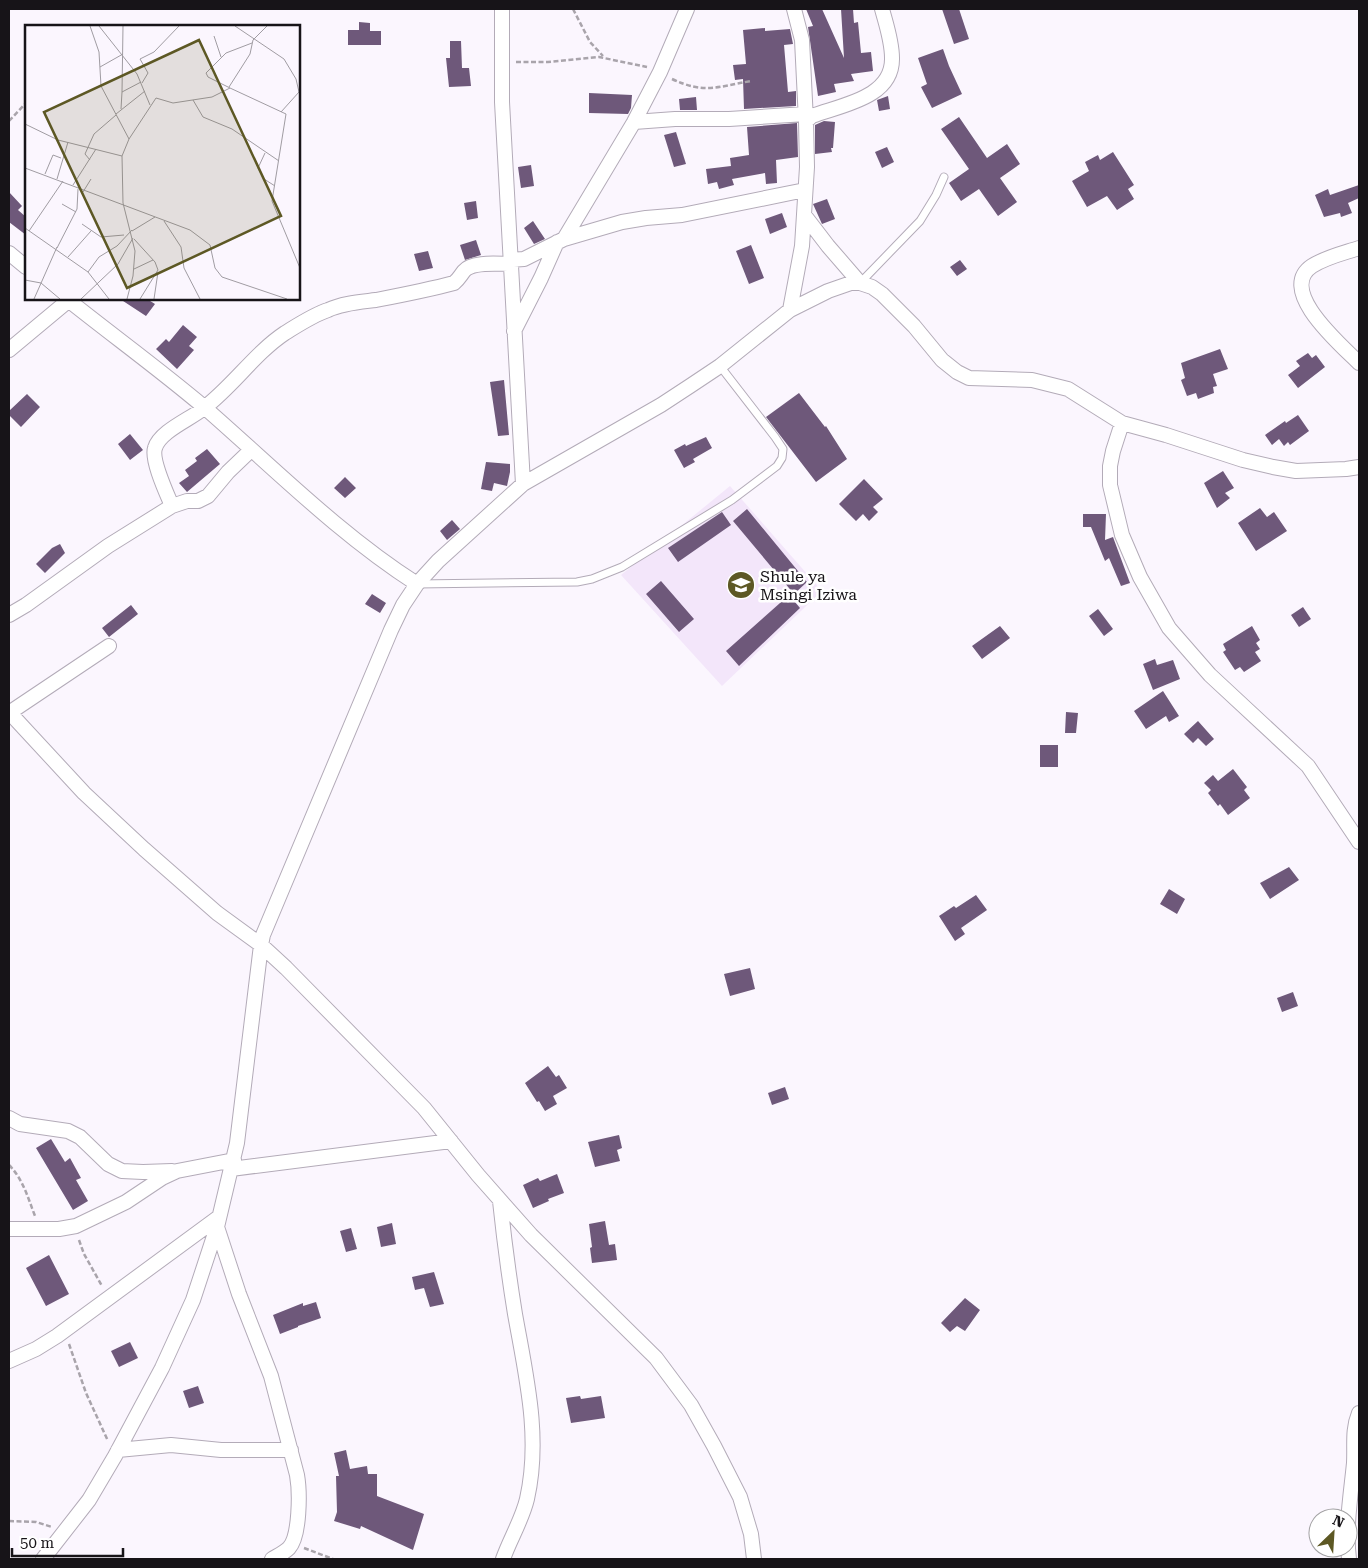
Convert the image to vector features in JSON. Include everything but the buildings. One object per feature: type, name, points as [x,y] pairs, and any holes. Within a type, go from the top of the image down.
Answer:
[{"type":"street","points":[[502,9],[502,102],[523,484]]},
{"type":"street","points":[[514,332],[561,240],[634,122],[660,72],[687,9]]},
{"type":"street","points":[[790,310],[798,272],[805,216],[806,118],[802,40],[794,9]]},
{"type":"street","points":[[634,122],[675,119],[806,118],[870,94],[884,83],[891,70],[892,60],[889,39],[882,9]]},
{"type":"street","points":[[172,506],[156,462],[155,448],[162,438],[205,408],[244,372],[271,343],[285,333],[328,310],[341,305],[391,297],[454,283],[459,279],[464,270],[479,264],[510,262],[531,256],[561,240],[622,222],[682,215],[805,190]]},
{"type":"street","points":[[805,216],[860,283]]},
{"type":"street","points":[[1359,248],[1312,266],[1305,272],[1300,284],[1307,305],[1322,324],[1359,363]]},
{"type":"street","points":[[9,253],[25,266]]},
{"type":"street","points":[[43,1559],[89,1500],[117,1453],[182,1328],[193,1300],[218,1222],[233,1164],[242,1112],[261,945],[372,673],[403,605],[417,584],[445,555],[523,484],[661,405],[720,366],[790,310],[828,291],[851,283],[860,283],[872,287],[887,298],[914,326],[942,360],[957,372],[969,378],[1032,380],[1068,390],[1122,423],[1243,460],[1273,467],[1296,471],[1359,467]]},
{"type":"street","points":[[9,350],[67,300]]},
{"type":"street","points":[[69,300],[205,408],[342,529],[374,555],[417,584]]},
{"type":"street","points":[[1122,423],[1111,459],[1110,485],[1122,535],[1140,577],[1170,628],[1210,675],[1308,766],[1359,842]]},
{"type":"street","points":[[9,615],[26,605],[108,546],[172,506],[187,501],[198,501],[208,496],[228,472],[251,450]]},
{"type":"street","points":[[109,646],[9,713],[84,792],[144,848],[216,913],[261,945],[286,968],[411,1094],[530,1235],[656,1358],[676,1383],[714,1446],[740,1497],[751,1534],[754,1559]]},
{"type":"street","points":[[9,1118],[20,1124],[68,1131],[80,1137],[108,1164],[122,1171],[178,1171],[450,1142]]},
{"type":"street","points":[[9,1229],[59,1229],[76,1226],[126,1202],[162,1178],[178,1171]]},
{"type":"street","points":[[500,1201],[507,1268],[533,1420],[533,1450],[526,1499],[503,1559]]},
{"type":"street","points":[[9,1361],[36,1349],[64,1331],[218,1222]]},
{"type":"street","points":[[218,1222],[239,1294],[271,1376],[299,1487],[298,1513],[289,1550],[272,1559]]},
{"type":"street","points":[[1349,1559],[1350,1493],[1354,1462],[1354,1433],[1359,1414]]},
{"type":"street","points":[[117,1453],[171,1445],[221,1450],[291,1450]]},
{"type":"lane","points":[[860,283],[920,221],[929,208],[944,177]]},
{"type":"lane","points":[[417,584],[577,582],[592,579],[622,567],[732,500],[777,466],[782,458],[783,449],[776,437],[720,366]]},
{"type":"path","points":[[573,9],[590,42],[604,58]]},
{"type":"path","points":[[501,61],[548,62],[604,58],[644,66],[685,85],[702,89],[750,81]]},
{"type":"path","points":[[9,121],[25,104]]},
{"type":"path","points":[[9,1165],[19,1177],[40,1229]]},
{"type":"path","points":[[76,1226],[84,1254],[110,1298]]},
{"type":"path","points":[[64,1331],[86,1393],[117,1453]]},
{"type":"path","points":[[9,1521],[36,1522],[65,1532]]},
{"type":"path","points":[[289,1550],[333,1559]]},
{"type":"shaded area","points":[[730,486],[822,591],[722,686],[621,575]]},
{"type":"place","name":"Shule ya Msingi Iziwa","points":[[741,585]]}]
